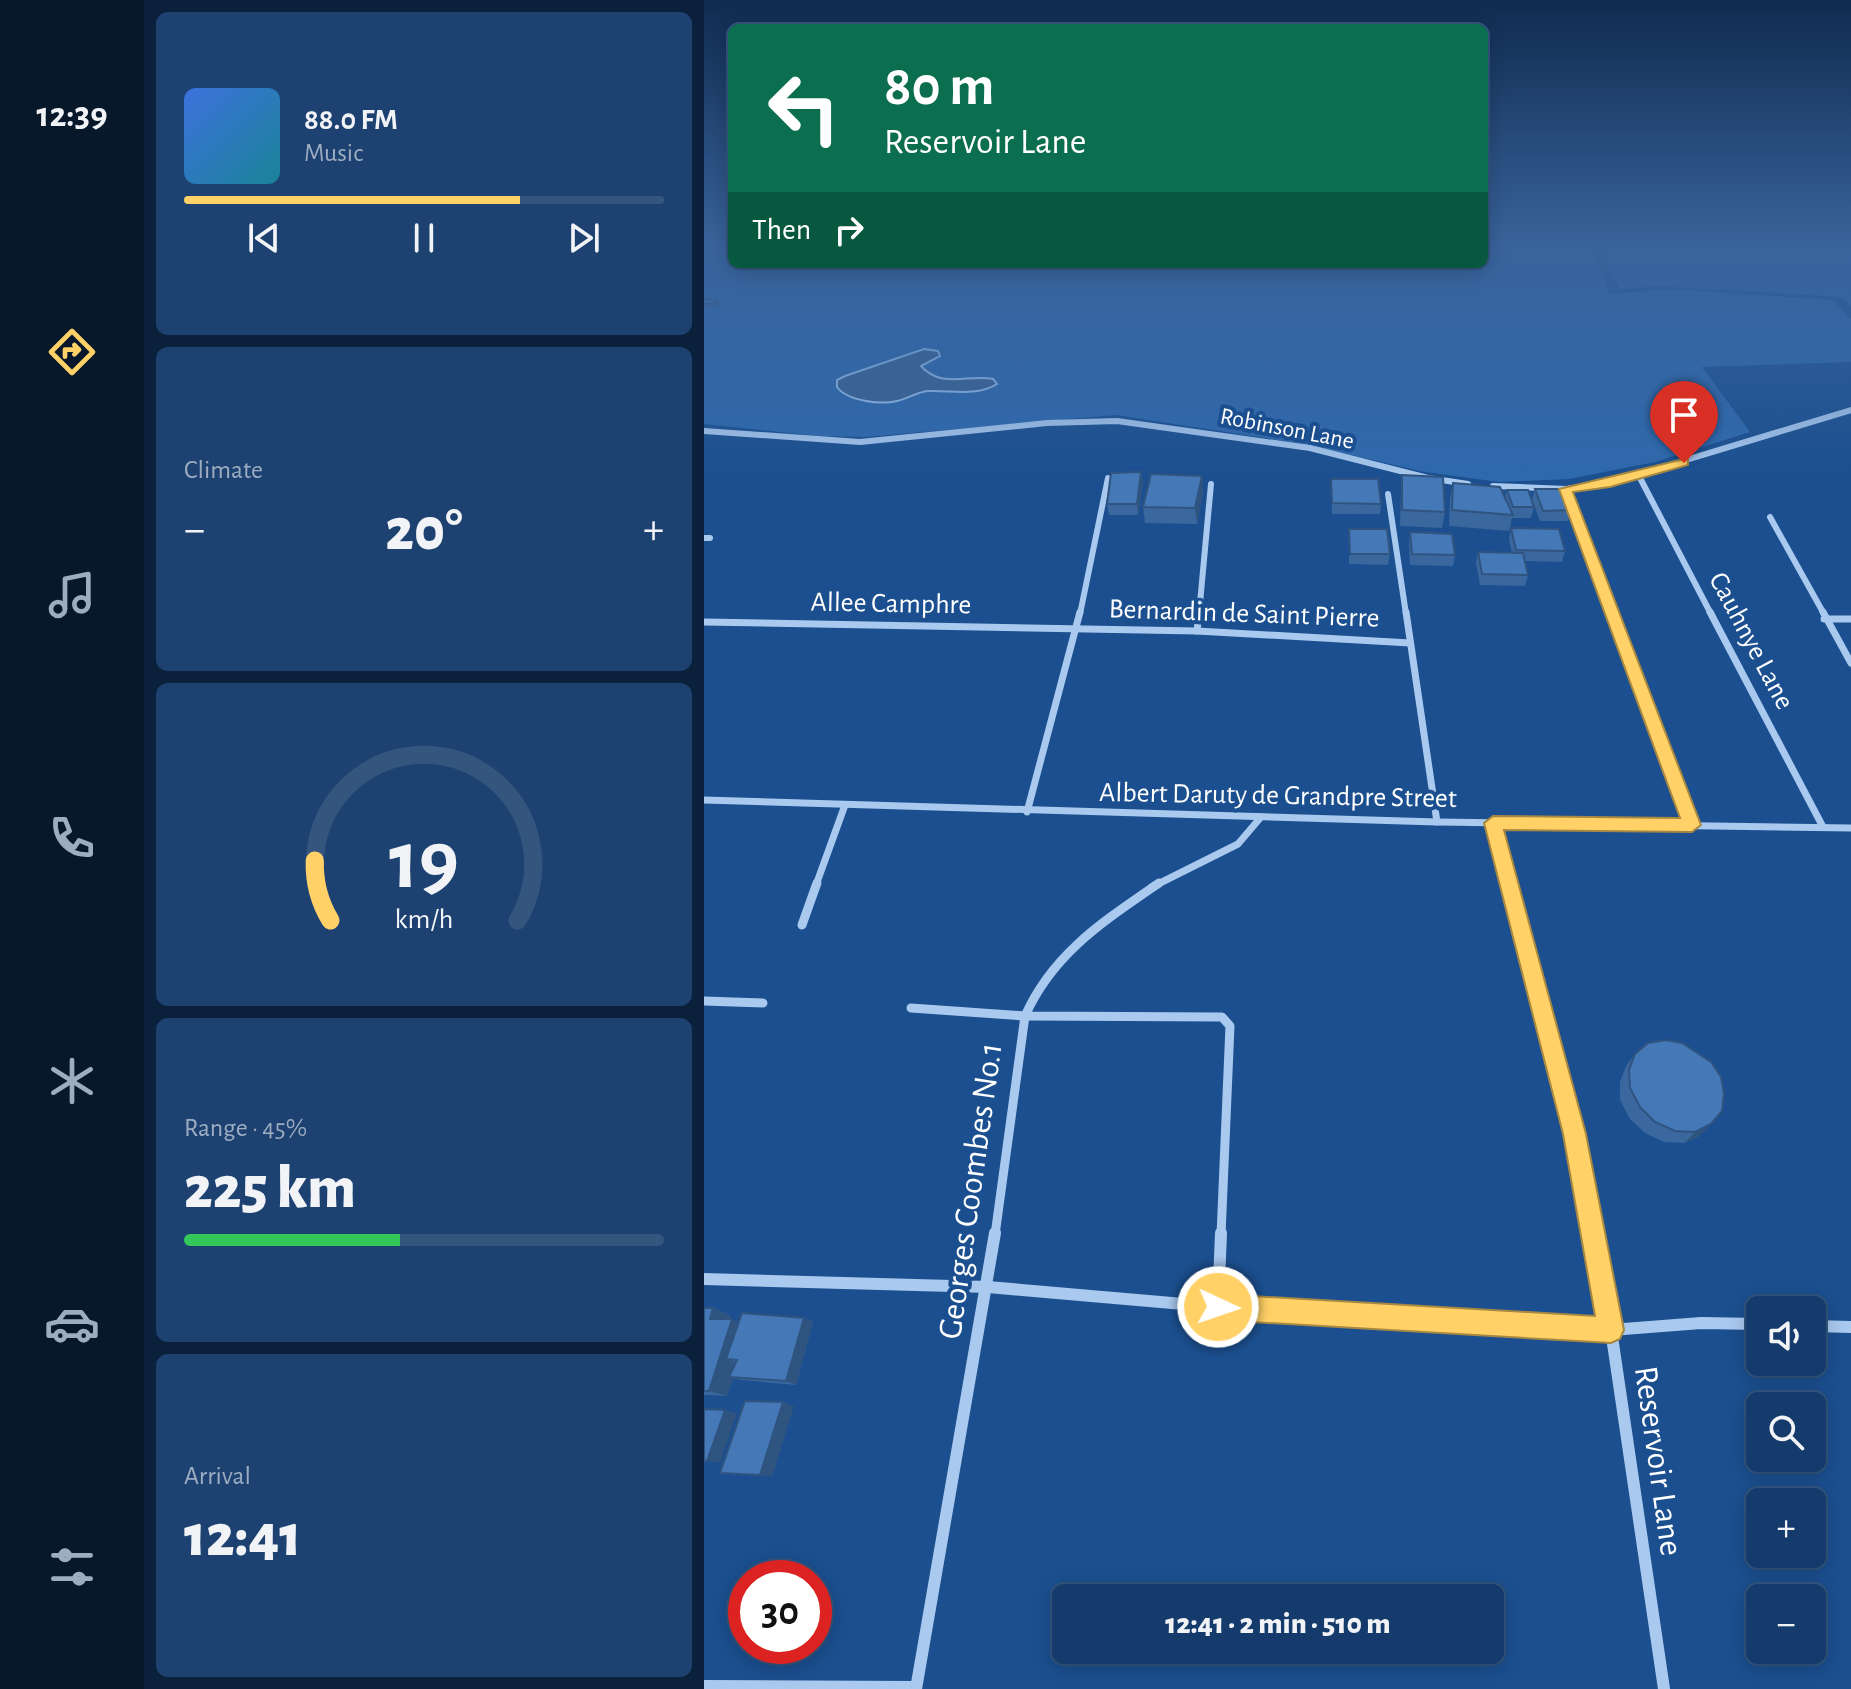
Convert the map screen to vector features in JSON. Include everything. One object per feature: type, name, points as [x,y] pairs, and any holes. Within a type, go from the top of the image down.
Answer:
[{"type":"street","points":[[1486,486],[1566,489],[1639,476],[1851,410]]},
{"type":"street","name":"Robinson Lane","points":[[704,431],[860,442],[1047,423],[1117,421],[1310,448],[1428,478],[1473,485]]},
{"type":"street","name":"Cauhnye Lane","points":[[1639,476],[1823,827]]},
{"type":"street","points":[[1027,812],[1077,629],[1108,478]]},
{"type":"street","points":[[1197,631],[1211,484]]},
{"type":"street","points":[[1566,489],[1692,825]]},
{"type":"street","points":[[1388,494],[1437,822]]},
{"type":"street","points":[[1770,517],[1851,663]]},
{"type":"street","points":[[1824,619],[1851,619]]},
{"type":"street","name":"Allee Camphre","points":[[704,622],[1077,629]]},
{"type":"street","name":"Bernardin de Saint Pierre","points":[[1077,629],[1197,631],[1410,643]]},
{"type":"street","name":"Albert Daruty de Grandpre Street","points":[[704,800],[1027,812],[1851,828]]},
{"type":"street","points":[[802,925],[845,805]]},
{"type":"street","name":"Georges Coombes No.1","points":[[916,1688],[988,1287],[1025,1016],[1034,993],[1070,946],[1103,919],[1180,870],[1244,842],[1254,832],[1261,817]]},
{"type":"street","name":"Reservoir Lane","points":[[1493,823],[1575,1134],[1611,1330],[1664,1689]]},
{"type":"street","points":[[704,1001],[763,1003]]},
{"type":"street","points":[[911,1008],[1025,1016],[1222,1017],[1227,1020],[1218,1307]]},
{"type":"street","points":[[704,1279],[988,1287],[1218,1307],[1611,1330],[1701,1323],[1746,1324]]},
{"type":"street","points":[[1826,1326],[1851,1327]]},
{"type":"street","points":[[704,1686],[916,1688]]},
{"type":"shaded area","points":[[704,322],[1851,322],[1851,362],[1702,367],[1750,432],[1655,462],[1569,479],[1499,482],[1425,472],[1298,443],[1116,415],[866,437],[818,436],[704,424]]},
{"type":"shaded area","points":[[924,349],[938,351],[940,356],[921,366],[937,377],[993,379],[997,384],[972,392],[924,392],[890,402],[856,399],[837,387],[837,380],[845,376]]},
{"type":"building","points":[[1141,472],[1137,504],[1107,504],[1111,473]]},
{"type":"building","points":[[1151,474],[1202,476],[1195,508],[1143,507]]},
{"type":"building","points":[[1402,475],[1443,477],[1445,512],[1402,510]]},
{"type":"building","points":[[1331,479],[1378,479],[1381,504],[1332,503]]},
{"type":"building","points":[[1453,483],[1500,487],[1513,515],[1452,510]]},
{"type":"building","points":[[1535,489],[1563,489],[1571,510],[1543,511]]},
{"type":"building","points":[[1507,490],[1528,490],[1534,507],[1513,507]]},
{"type":"building","points":[[1511,528],[1559,529],[1565,551],[1516,550]]},
{"type":"building","points":[[1349,529],[1387,529],[1390,554],[1350,554]]},
{"type":"building","points":[[1410,532],[1452,534],[1455,555],[1412,554]]},
{"type":"building","points":[[1478,552],[1523,553],[1528,575],[1482,574]]},
{"type":"building","points":[[1666,1040],[1682,1043],[1711,1062],[1721,1077],[1724,1093],[1722,1111],[1711,1124],[1695,1132],[1675,1131],[1655,1122],[1640,1107],[1630,1088],[1629,1070],[1635,1054],[1648,1043]]},
{"type":"building","points":[[704,1308],[713,1308],[710,1319],[732,1319],[709,1391],[704,1391]]},
{"type":"building","points":[[742,1313],[804,1318],[786,1381],[729,1377],[737,1360],[726,1359]]},
{"type":"building","points":[[745,1401],[783,1402],[760,1475],[720,1473]]},
{"type":"building","points":[[704,1409],[725,1410],[707,1461],[704,1461]]},
{"type":"route","points":[[1218,1307],[1611,1330],[1575,1134],[1493,823],[1692,825],[1566,489],[1610,483],[1684,463]]}]
